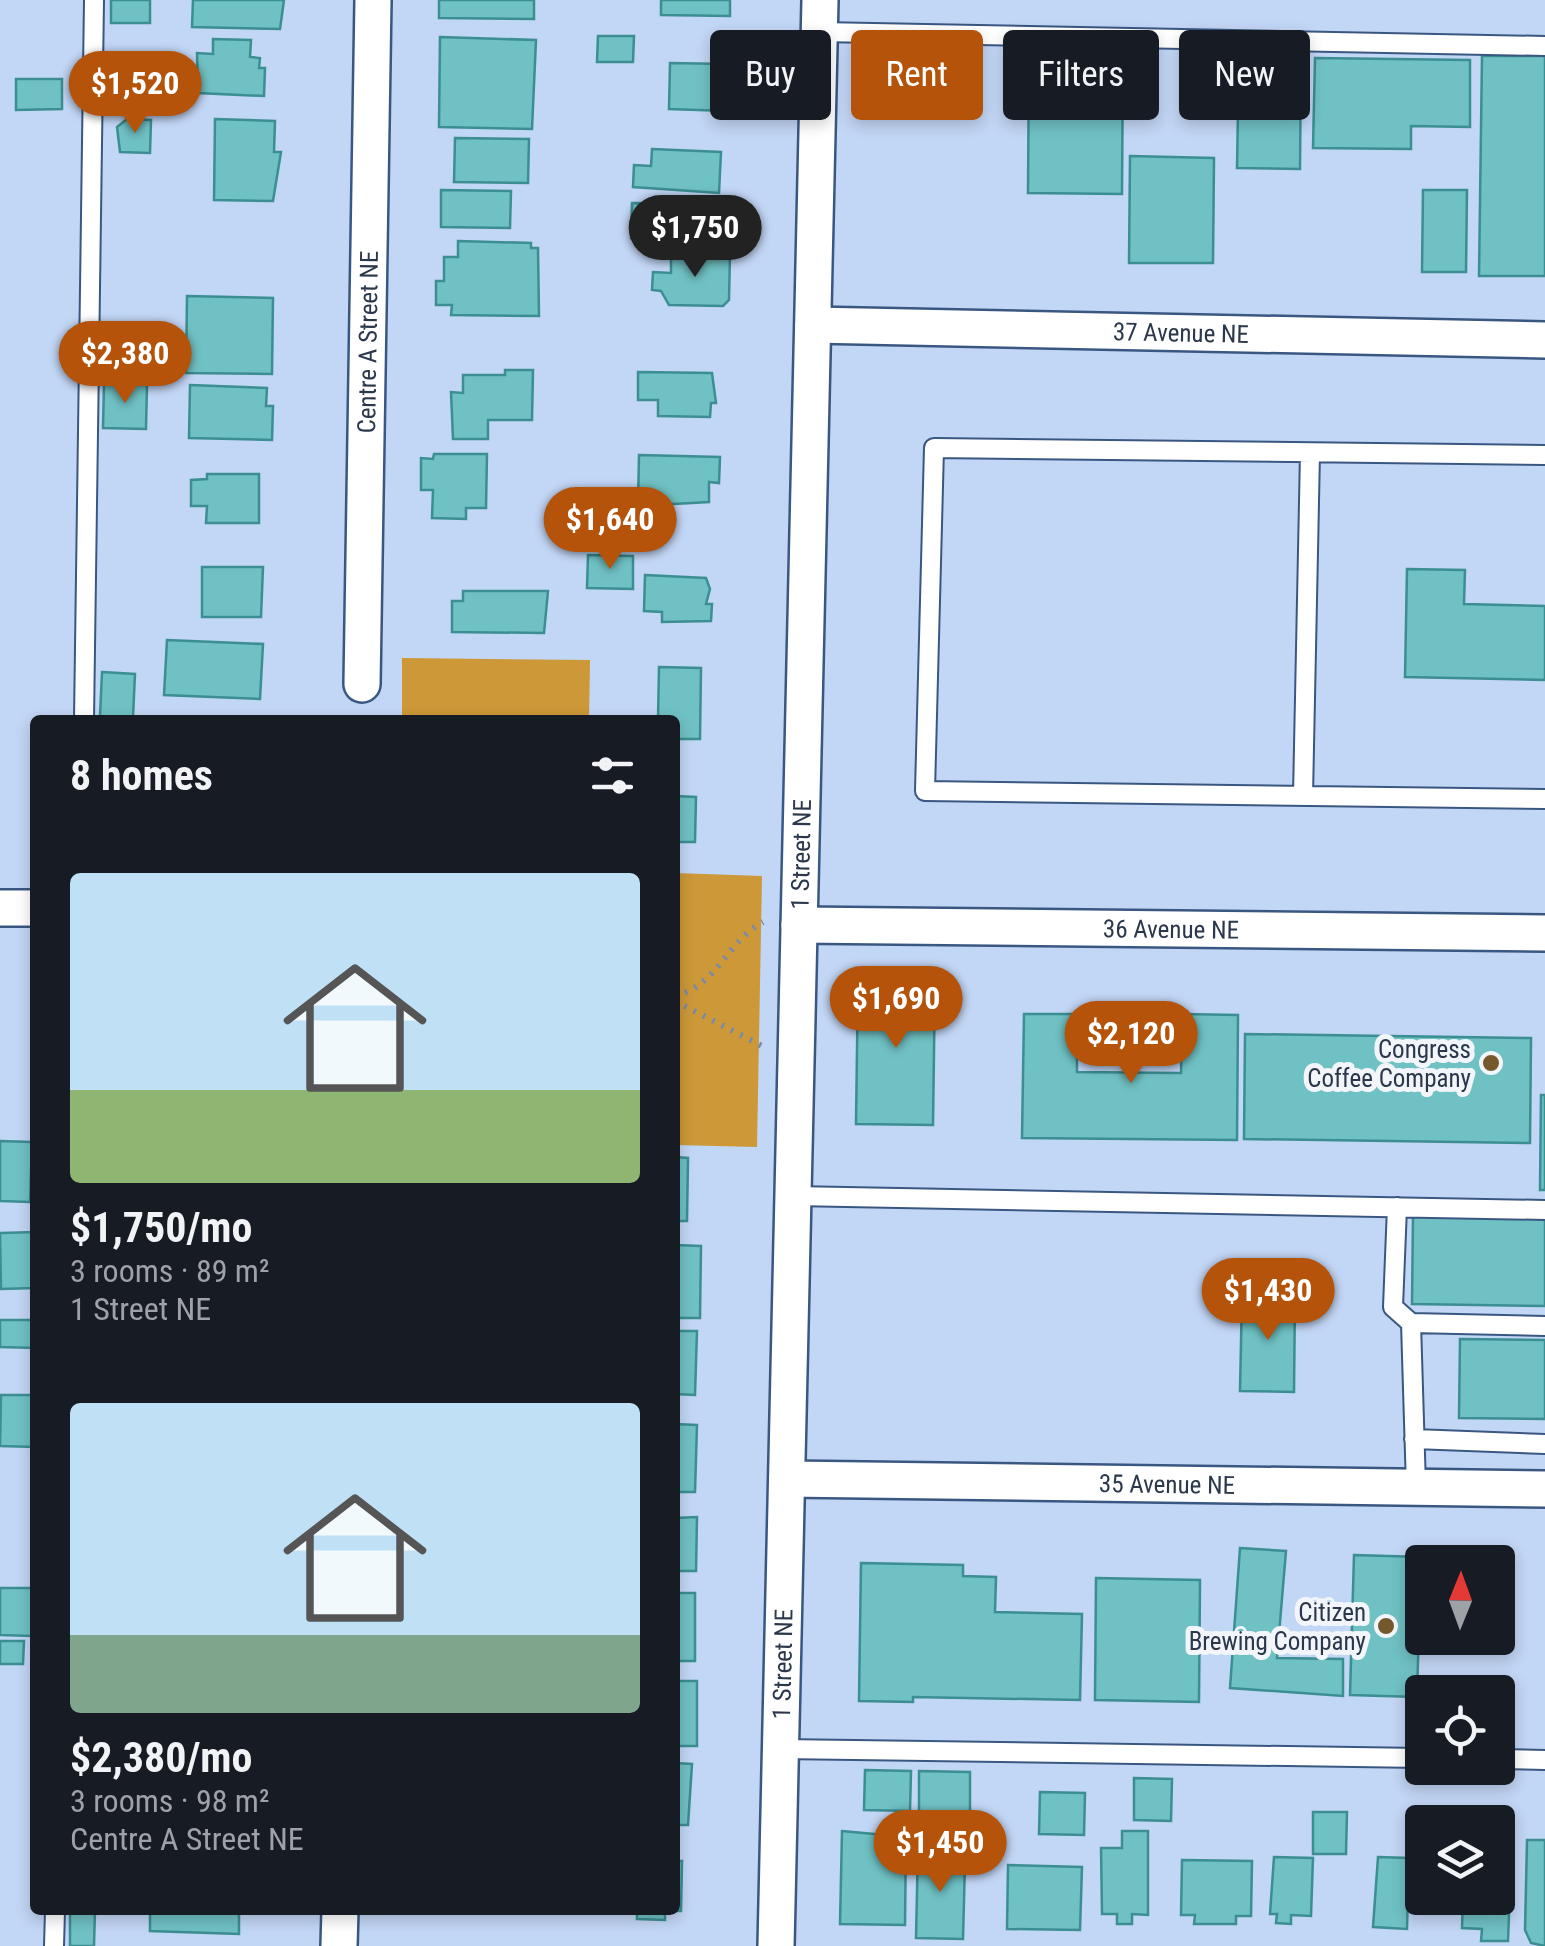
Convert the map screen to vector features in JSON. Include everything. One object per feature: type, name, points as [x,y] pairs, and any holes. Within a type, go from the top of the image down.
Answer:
[{"type":"street","name":"Centre A Street NE","points":[[362,684],[373,0]]},
{"type":"street","name":"1 Street NE","points":[[776,1946],[794,1196],[782,923],[814,326],[820,16]]},
{"type":"street","name":"37 Avenue NE","points":[[814,326],[1545,340]]},
{"type":"street","points":[[0,908],[30,908]]},
{"type":"street","name":"36 Avenue NE","points":[[782,923],[1545,932]]},
{"type":"street","name":"35 Avenue NE","points":[[787,1479],[1545,1489]]},
{"type":"street","points":[[339,1946],[340,1915]]},
{"type":"lane","points":[[84,715],[94,0]]},
{"type":"lane","points":[[820,16],[1545,46]]},
{"type":"lane","points":[[1545,455],[934,448],[925,791],[1545,800]]},
{"type":"lane","points":[[1303,796],[1310,453]]},
{"type":"lane","points":[[794,1196],[1545,1210]]},
{"type":"lane","points":[[1396,1207],[1393,1306],[1411,1323],[1545,1326]]},
{"type":"lane","points":[[1411,1323],[1416,1487]]},
{"type":"lane","points":[[1414,1438],[1545,1444]]},
{"type":"lane","points":[[781,1749],[1405,1758]]},
{"type":"lane","points":[[1515,1760],[1545,1760]]},
{"type":"lane","points":[[54,1946],[55,1915]]},
{"type":"path","points":[[680,996],[705,983],[742,934],[782,923]]},
{"type":"path","points":[[680,1002],[763,1046]]},
{"type":"shaded area","points":[[402,658],[590,660],[589,715],[402,715]]},
{"type":"shaded area","points":[[680,873],[762,876],[757,1147],[680,1145]]},
{"type":"building","points":[[111,0],[150,0],[150,23],[111,23]]},
{"type":"building","points":[[193,0],[284,0],[280,29],[192,27]]},
{"type":"building","points":[[439,0],[534,0],[534,19],[439,18]]},
{"type":"building","points":[[661,0],[730,0],[730,16],[661,15]]},
{"type":"building","points":[[598,36],[634,36],[633,62],[597,62]]},
{"type":"building","points":[[440,37],[536,40],[532,129],[439,127]]},
{"type":"building","points":[[213,39],[251,40],[250,57],[260,58],[259,68],[265,68],[264,96],[198,93],[197,53],[213,54]]},
{"type":"building","points":[[1482,56],[1545,56],[1545,276],[1479,276]]},
{"type":"building","points":[[1315,58],[1470,60],[1470,127],[1411,126],[1411,149],[1313,148]]},
{"type":"building","points":[[670,63],[710,64],[710,110],[669,109]]},
{"type":"building","points":[[16,79],[62,79],[62,109],[16,110]]},
{"type":"building","points":[[127,119],[151,120],[150,153],[120,152],[117,127]]},
{"type":"building","points":[[215,119],[275,121],[274,152],[281,152],[273,201],[214,200]]},
{"type":"building","points":[[1029,120],[1123,120],[1122,194],[1028,193]]},
{"type":"building","points":[[1238,120],[1300,120],[1300,169],[1237,168]]},
{"type":"building","points":[[455,138],[529,139],[528,183],[454,182]]},
{"type":"building","points":[[652,149],[721,152],[719,193],[633,187],[634,165],[651,166]]},
{"type":"building","points":[[1130,156],[1214,158],[1213,263],[1129,263]]},
{"type":"building","points":[[441,190],[511,191],[510,228],[441,227]]},
{"type":"building","points":[[1423,190],[1467,190],[1466,272],[1422,272]]},
{"type":"building","points":[[632,203],[742,204],[742,231],[706,229],[696,218],[695,239],[631,238]]},
{"type":"building","points":[[458,241],[531,243],[531,248],[538,248],[539,316],[451,315],[452,305],[436,305],[436,281],[444,281],[444,257],[458,257]]},
{"type":"building","points":[[671,252],[730,254],[729,300],[723,306],[669,305],[661,291],[652,290],[653,272],[671,273]]},
{"type":"building","points":[[187,296],[273,298],[272,374],[186,373]]},
{"type":"building","points":[[505,370],[533,370],[532,420],[488,420],[488,439],[453,439],[451,392],[463,393],[463,375],[505,375]]},
{"type":"building","points":[[638,372],[712,373],[716,403],[711,403],[710,417],[658,416],[658,400],[638,400]]},
{"type":"building","points":[[104,384],[147,385],[146,429],[103,428]]},
{"type":"building","points":[[190,385],[267,388],[266,406],[273,406],[272,440],[189,438]]},
{"type":"building","points":[[434,454],[487,454],[486,508],[466,508],[466,519],[432,518],[433,490],[421,490],[421,458],[433,459]]},
{"type":"building","points":[[639,455],[720,457],[719,483],[709,482],[709,502],[638,506]]},
{"type":"building","points":[[207,474],[259,474],[259,523],[206,523],[207,506],[191,506],[191,480],[207,479]]},
{"type":"building","points":[[587,514],[627,516],[625,549],[586,547]]},
{"type":"building","points":[[588,555],[633,556],[633,589],[587,588]]},
{"type":"building","points":[[202,567],[263,567],[261,617],[202,617]]},
{"type":"building","points":[[1407,569],[1465,570],[1464,604],[1545,606],[1545,680],[1405,677]]},
{"type":"building","points":[[645,575],[706,578],[710,589],[706,604],[712,604],[711,621],[662,622],[662,612],[644,611]]},
{"type":"building","points":[[463,591],[548,591],[544,633],[452,632],[452,601],[463,601]]},
{"type":"building","points":[[167,640],[263,644],[260,699],[164,695]]},
{"type":"building","points":[[659,667],[701,668],[700,739],[680,739],[680,715],[658,715]]},
{"type":"building","points":[[102,672],[135,674],[133,715],[100,715]]},
{"type":"building","points":[[680,796],[696,797],[695,842],[680,842]]},
{"type":"building","points":[[858,977],[935,978],[933,1125],[856,1124]]},
{"type":"building","points":[[1024,1014],[1077,1014],[1077,1072],[1181,1073],[1182,1014],[1238,1015],[1237,1140],[1022,1138]]},
{"type":"building","points":[[1245,1034],[1531,1038],[1530,1143],[1244,1139]]},
{"type":"building","points":[[1541,1095],[1545,1095],[1545,1190],[1540,1190]]},
{"type":"building","points":[[0,1141],[30,1142],[30,1202],[0,1201]]},
{"type":"building","points":[[680,1157],[688,1158],[687,1221],[680,1221]]},
{"type":"building","points":[[1413,1216],[1545,1217],[1545,1306],[1412,1304]]},
{"type":"building","points":[[30,1232],[30,1288],[1,1289],[0,1233]]},
{"type":"building","points":[[680,1245],[701,1246],[700,1318],[680,1318]]},
{"type":"building","points":[[1242,1294],[1295,1295],[1294,1392],[1240,1391]]},
{"type":"building","points":[[0,1320],[30,1320],[30,1348],[0,1347]]},
{"type":"building","points":[[680,1331],[697,1331],[695,1395],[680,1394]]},
{"type":"building","points":[[1460,1339],[1545,1340],[1545,1419],[1459,1418]]},
{"type":"building","points":[[1,1395],[30,1395],[30,1447],[0,1446]]},
{"type":"building","points":[[680,1424],[697,1425],[695,1492],[680,1492]]},
{"type":"building","points":[[697,1517],[696,1571],[680,1571],[680,1518]]},
{"type":"building","points":[[1240,1548],[1286,1551],[1277,1658],[1343,1659],[1343,1696],[1230,1688]]},
{"type":"building","name":"Citizen Brewing Company","points":[[1354,1555],[1405,1557],[1405,1655],[1418,1655],[1418,1675],[1405,1675],[1405,1697],[1350,1695]]},
{"type":"building","points":[[861,1563],[963,1565],[963,1576],[996,1577],[995,1612],[1082,1614],[1080,1700],[913,1697],[913,1702],[859,1701]]},
{"type":"building","points":[[1096,1578],[1200,1580],[1199,1702],[1095,1700]]},
{"type":"building","points":[[0,1588],[30,1588],[30,1636],[0,1635]]},
{"type":"building","points":[[680,1593],[695,1593],[695,1661],[680,1661]]},
{"type":"building","points":[[0,1641],[24,1641],[23,1664],[0,1664]]},
{"type":"building","points":[[680,1681],[697,1681],[697,1746],[680,1746]]},
{"type":"building","points":[[680,1763],[692,1764],[688,1825],[680,1825]]},
{"type":"building","points":[[865,1770],[911,1771],[910,1811],[864,1810]]},
{"type":"building","points":[[919,1771],[970,1772],[970,1825],[919,1825]]},
{"type":"building","points":[[1134,1778],[1172,1779],[1171,1821],[1134,1820]]},
{"type":"building","points":[[1040,1792],[1085,1793],[1084,1835],[1039,1834]]},
{"type":"building","points":[[1313,1812],[1347,1812],[1346,1854],[1313,1854]]},
{"type":"building","points":[[842,1831],[906,1837],[905,1925],[840,1924]]},
{"type":"building","points":[[1122,1831],[1148,1831],[1148,1915],[1132,1914],[1132,1924],[1117,1924],[1117,1914],[1102,1914],[1101,1848],[1122,1848]]},
{"type":"building","points":[[1527,1840],[1545,1840],[1545,1946],[1531,1943],[1525,1930]]},
{"type":"building","points":[[918,1846],[951,1847],[951,1863],[965,1863],[963,1939],[916,1938]]},
{"type":"building","points":[[1274,1857],[1313,1858],[1311,1916],[1291,1915],[1291,1924],[1276,1923],[1277,1914],[1270,1914]]},
{"type":"building","points":[[1378,1857],[1405,1858],[1407,1929],[1373,1927]]},
{"type":"building","points":[[1182,1860],[1252,1861],[1251,1916],[1236,1916],[1236,1924],[1194,1924],[1195,1915],[1181,1915]]},
{"type":"building","points":[[680,1861],[682,1861],[681,1911]]},
{"type":"building","points":[[1008,1865],[1082,1867],[1080,1930],[1007,1929]]},
{"type":"building","points":[[70,1915],[95,1915],[94,1946],[70,1946]]},
{"type":"building","points":[[150,1915],[239,1915],[239,1934],[150,1931]]},
{"type":"building","points":[[637,1915],[665,1915],[665,1920],[637,1919]]},
{"type":"building","points":[[1462,1915],[1509,1915],[1508,1941],[1481,1941],[1482,1929],[1462,1928]]},
{"type":"place","name":"Congress Coffee Company","points":[[1491,1063]]},
{"type":"place","name":"Citizen Brewing Company","points":[[1386,1626]]}]
